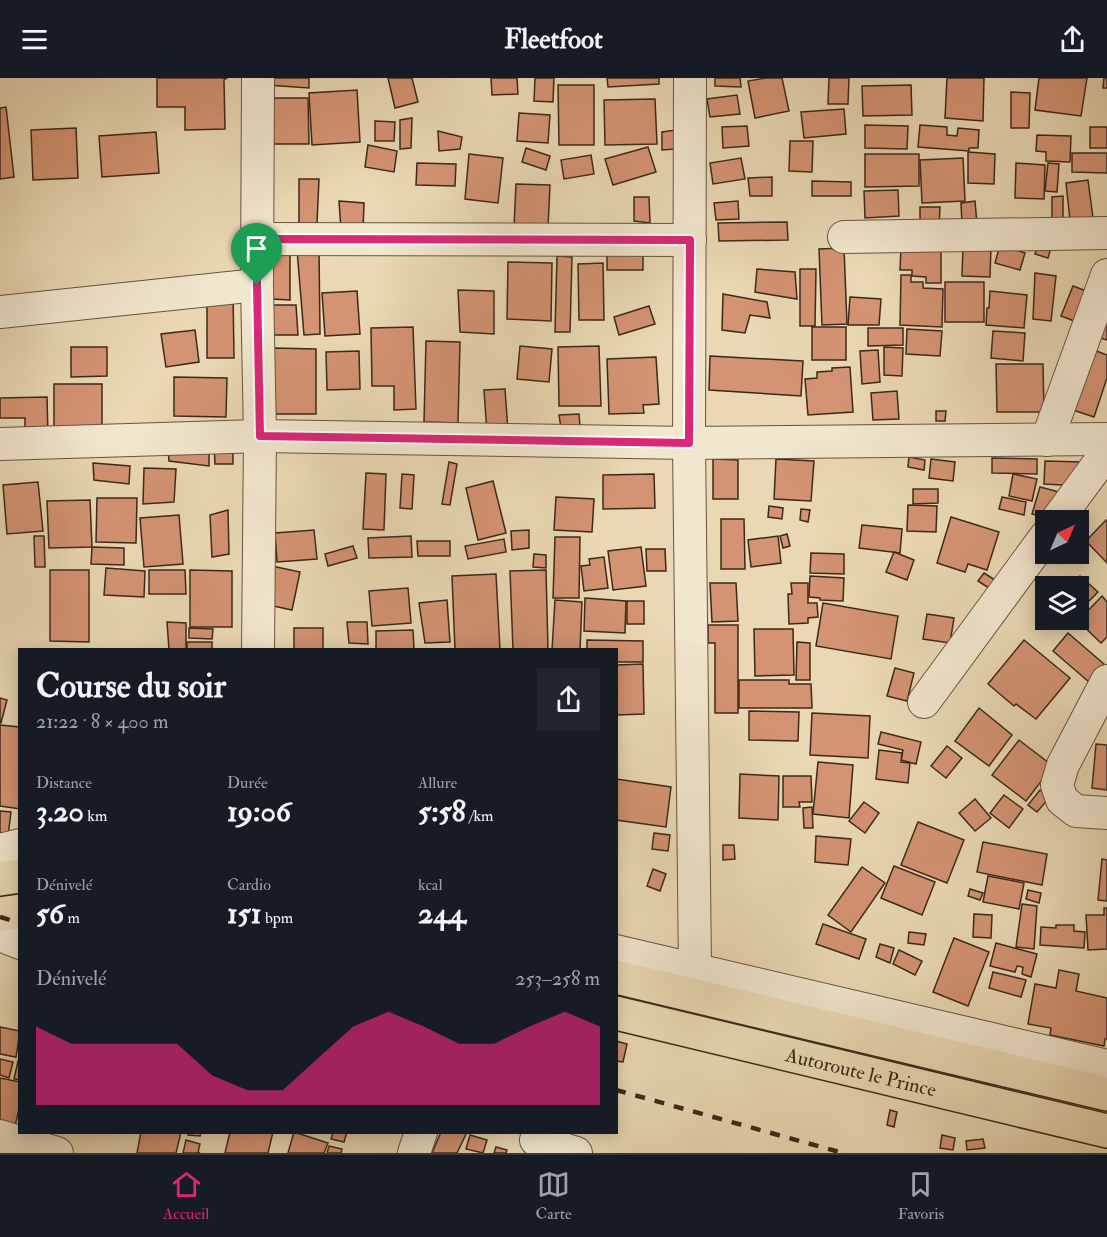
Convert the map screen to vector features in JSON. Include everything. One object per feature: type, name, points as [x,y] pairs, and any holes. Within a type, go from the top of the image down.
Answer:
[{"type":"main road","points":[[0,879],[18,876]]},
{"type":"main road","points":[[0,914],[18,911]]},
{"type":"main road","name":"Autoroute le Prince","points":[[618,977],[1107,1094]]},
{"type":"main road","name":"Autoroute le Prince","points":[[618,1013],[1107,1131]]},
{"type":"street","points":[[258,78],[257,285],[260,436],[258,648]]},
{"type":"street","points":[[690,78],[689,443],[695,969]]},
{"type":"street","points":[[844,237],[1107,233]]},
{"type":"street","points":[[258,239],[690,240]]},
{"type":"street","points":[[1047,440],[1107,276]]},
{"type":"street","points":[[0,312],[257,285]]},
{"type":"street","points":[[0,444],[260,436],[689,443],[1107,439]]},
{"type":"street","points":[[1064,510],[1107,452]]},
{"type":"street","points":[[924,702],[1035,551]]},
{"type":"street","points":[[1107,681],[1063,765],[1057,785],[1062,800],[1076,812],[1107,813]]},
{"type":"street","points":[[0,849],[18,845]]},
{"type":"street","points":[[0,935],[18,942]]},
{"type":"street","points":[[618,951],[1107,1066]]},
{"type":"street","points":[[414,1153],[420,1134]]},
{"type":"street","points":[[0,1136],[57,1153]]},
{"type":"street","points":[[528,1142],[576,1153]]},
{"type":"building","points":[[157,78],[227,78],[224,80],[225,129],[185,130],[185,107],[157,107]]},
{"type":"building","points":[[267,78],[309,78],[309,88],[267,85]]},
{"type":"building","points":[[388,78],[412,78],[418,102],[395,108]]},
{"type":"building","points":[[491,78],[517,78],[518,94],[492,95]]},
{"type":"building","points":[[535,78],[554,78],[553,102],[534,101]]},
{"type":"building","points":[[607,78],[659,78],[659,84],[608,87]]},
{"type":"building","points":[[715,78],[740,78],[741,87],[715,86]]},
{"type":"building","points":[[782,78],[789,111],[755,118],[748,81]]},
{"type":"building","points":[[829,78],[849,78],[848,104],[828,104]]},
{"type":"building","points":[[947,78],[984,78],[983,121],[945,118]]},
{"type":"building","points":[[1039,78],[1087,78],[1081,116],[1035,110]]},
{"type":"building","points":[[1104,78],[1107,78],[1107,88],[1103,88]]},
{"type":"building","points":[[558,85],[594,85],[594,145],[559,145]]},
{"type":"building","points":[[911,85],[912,115],[863,116],[862,86]]},
{"type":"building","points":[[357,90],[360,142],[312,145],[309,93]]},
{"type":"building","points":[[1011,92],[1030,93],[1029,128],[1011,128]]},
{"type":"building","points":[[737,95],[740,114],[710,117],[707,99]]},
{"type":"building","points":[[266,98],[308,98],[309,144],[267,144]]},
{"type":"building","points":[[655,99],[657,144],[605,145],[604,100]]},
{"type":"building","points":[[6,107],[14,177],[0,179],[0,108]]},
{"type":"building","points":[[844,109],[846,134],[804,138],[801,112]]},
{"type":"building","points":[[519,113],[550,115],[548,143],[517,141]]},
{"type":"building","points":[[412,118],[411,148],[400,149],[400,120]]},
{"type":"building","points":[[375,121],[395,122],[394,141],[375,141]]},
{"type":"building","points":[[865,125],[908,126],[907,149],[865,148]]},
{"type":"building","points":[[920,125],[947,127],[947,135],[957,136],[958,128],[979,130],[978,148],[969,148],[969,151],[918,147]]},
{"type":"building","points":[[747,126],[749,146],[723,148],[722,127]]},
{"type":"building","points":[[1090,127],[1107,127],[1107,148],[1090,148]]},
{"type":"building","points":[[76,128],[78,178],[33,180],[31,130]]},
{"type":"building","points":[[676,130],[675,149],[662,150],[662,132]]},
{"type":"building","points":[[438,131],[462,137],[460,149],[439,151]]},
{"type":"building","points":[[156,132],[159,173],[102,177],[99,136]]},
{"type":"building","points":[[1037,135],[1071,136],[1070,162],[1046,161],[1046,152],[1036,151]]},
{"type":"building","points":[[790,141],[813,141],[812,172],[789,171]]},
{"type":"building","points":[[368,145],[397,151],[394,172],[365,167]]},
{"type":"building","points":[[648,147],[656,172],[613,185],[605,159]]},
{"type":"building","points":[[526,148],[550,156],[546,170],[522,162]]},
{"type":"building","points":[[968,152],[995,154],[994,184],[968,183]]},
{"type":"building","points":[[1072,153],[1107,153],[1107,173],[1072,172]]},
{"type":"building","points":[[469,154],[503,158],[498,203],[465,199]]},
{"type":"building","points":[[865,154],[919,154],[919,186],[865,187]]},
{"type":"building","points":[[591,155],[594,174],[564,179],[561,160]]},
{"type":"building","points":[[741,158],[745,179],[713,184],[710,163]]},
{"type":"building","points":[[963,158],[965,201],[922,203],[920,160]]},
{"type":"building","points":[[417,163],[456,164],[455,186],[416,185]]},
{"type":"building","points":[[1016,163],[1045,165],[1044,199],[1015,198]]},
{"type":"building","points":[[1048,163],[1059,164],[1057,192],[1045,191]]},
{"type":"building","points":[[772,177],[772,196],[750,196],[748,178]]},
{"type":"building","points":[[299,179],[319,179],[317,223],[299,223]]},
{"type":"building","points":[[1088,180],[1093,218],[1070,220],[1066,183]]},
{"type":"building","points":[[812,181],[851,182],[851,196],[812,196]]},
{"type":"building","points":[[516,184],[550,185],[548,228],[514,227]]},
{"type":"building","points":[[898,190],[899,216],[865,218],[864,191]]},
{"type":"building","points":[[1063,196],[1063,221],[1052,222],[1052,197]]},
{"type":"building","points":[[634,197],[649,197],[650,223],[634,221]]},
{"type":"building","points":[[339,201],[364,203],[363,231],[341,230]]},
{"type":"building","points":[[738,201],[739,219],[716,220],[714,203]]},
{"type":"building","points":[[975,201],[977,224],[962,225],[961,203]]},
{"type":"building","points":[[920,207],[940,207],[939,228],[920,227]]},
{"type":"building","points":[[787,222],[788,240],[719,241],[718,223]]},
{"type":"building","points":[[1039,240],[1052,244],[1048,258],[1035,254]]},
{"type":"building","points":[[1000,245],[1025,253],[1020,270],[995,263]]},
{"type":"building","points":[[267,246],[290,247],[290,300],[271,299]]},
{"type":"building","points":[[963,246],[991,247],[990,277],[962,276]]},
{"type":"building","points":[[844,248],[847,324],[822,325],[819,249]]},
{"type":"building","points":[[901,248],[941,249],[941,283],[926,283],[926,277],[912,276],[912,270],[900,270]]},
{"type":"building","points":[[319,249],[320,334],[304,335],[297,250]]},
{"type":"building","points":[[607,251],[643,253],[643,270],[607,270]]},
{"type":"building","points":[[557,256],[572,257],[570,332],[555,332]]},
{"type":"building","points":[[508,262],[552,263],[551,321],[507,319]]},
{"type":"building","points":[[603,263],[604,320],[579,320],[578,264]]},
{"type":"building","points":[[757,269],[795,272],[797,299],[755,292]]},
{"type":"building","points":[[800,269],[816,269],[815,326],[800,326]]},
{"type":"building","points":[[1035,273],[1056,276],[1051,321],[1033,319]]},
{"type":"building","points":[[901,275],[911,275],[911,282],[923,282],[923,288],[943,289],[942,327],[900,325]]},
{"type":"building","points":[[945,282],[984,282],[984,322],[945,322]]},
{"type":"building","points":[[1073,286],[1089,292],[1077,322],[1061,316]]},
{"type":"building","points":[[458,290],[494,291],[494,334],[460,332]]},
{"type":"building","points":[[357,291],[360,334],[325,336],[322,293]]},
{"type":"building","points":[[990,291],[1027,295],[1024,328],[986,325]]},
{"type":"building","points":[[207,292],[233,293],[234,358],[207,358]]},
{"type":"building","points":[[723,294],[767,302],[770,318],[750,315],[745,333],[722,330]]},
{"type":"building","points":[[850,297],[881,299],[879,325],[848,325]]},
{"type":"building","points":[[269,305],[296,305],[298,335],[269,335]]},
{"type":"building","points":[[649,306],[655,324],[619,335],[614,317]]},
{"type":"building","points":[[1107,310],[1107,340],[1097,337]]},
{"type":"building","points":[[413,327],[416,409],[394,410],[394,386],[372,386],[371,328]]},
{"type":"building","points":[[812,327],[846,327],[846,360],[812,360]]},
{"type":"building","points":[[868,328],[903,328],[903,345],[868,346]]},
{"type":"building","points":[[907,329],[942,331],[940,356],[906,354]]},
{"type":"building","points":[[195,330],[199,362],[166,367],[161,334]]},
{"type":"building","points":[[993,331],[1025,333],[1023,361],[991,358]]},
{"type":"building","points":[[426,341],[460,342],[458,423],[424,422]]},
{"type":"building","points":[[520,346],[552,349],[549,382],[517,379]]},
{"type":"building","points":[[599,346],[601,406],[559,406],[558,347]]},
{"type":"building","points":[[71,347],[107,347],[107,376],[71,377]]},
{"type":"building","points":[[884,347],[903,348],[902,376],[884,375]]},
{"type":"building","points":[[273,348],[316,349],[316,414],[273,414]]},
{"type":"building","points":[[878,350],[880,382],[862,384],[860,351]]},
{"type":"building","points":[[1094,350],[1107,355],[1107,378],[1094,417],[1073,410]]},
{"type":"building","points":[[359,351],[360,389],[327,390],[326,352]]},
{"type":"building","points":[[710,356],[803,361],[801,396],[709,390]]},
{"type":"building","points":[[656,357],[659,404],[643,405],[644,413],[609,414],[607,359]]},
{"type":"building","points":[[996,364],[1043,364],[1044,412],[997,412]]},
{"type":"building","points":[[850,367],[853,412],[808,415],[805,379],[817,378],[817,372],[832,371],[832,368]]},
{"type":"building","points":[[174,377],[227,378],[226,417],[174,416]]},
{"type":"building","points":[[54,384],[102,384],[102,427],[54,427]]},
{"type":"building","points":[[505,389],[508,431],[487,433],[484,390]]},
{"type":"building","points":[[897,391],[899,419],[873,420],[871,393]]},
{"type":"building","points":[[47,397],[48,435],[25,435],[25,418],[0,418],[0,398]]},
{"type":"building","points":[[936,411],[946,411],[945,421],[936,421]]},
{"type":"building","points":[[579,414],[580,427],[561,428],[559,415]]},
{"type":"building","points":[[214,444],[233,445],[233,464],[215,464]]},
{"type":"building","points":[[168,448],[209,451],[209,466],[169,461]]},
{"type":"building","points":[[909,457],[925,460],[924,470],[908,467]]},
{"type":"building","points":[[992,458],[1037,459],[1037,474],[992,473]]},
{"type":"building","points":[[713,459],[738,460],[738,499],[713,499]]},
{"type":"building","points":[[776,459],[814,461],[811,501],[774,499]]},
{"type":"building","points":[[931,459],[955,462],[953,481],[929,478]]},
{"type":"building","points":[[1045,461],[1082,462],[1081,486],[1044,484]]},
{"type":"building","points":[[449,462],[457,464],[450,505],[442,504]]},
{"type":"building","points":[[93,463],[130,466],[129,484],[94,480]]},
{"type":"building","points":[[144,468],[176,469],[174,502],[143,504]]},
{"type":"building","points":[[366,473],[386,474],[384,530],[363,529]]},
{"type":"building","points":[[402,474],[414,475],[412,509],[400,508]]},
{"type":"building","points":[[654,474],[655,508],[603,509],[603,475]]},
{"type":"building","points":[[1013,474],[1037,479],[1032,501],[1009,496]]},
{"type":"building","points":[[493,481],[506,533],[478,540],[466,488]]},
{"type":"building","points":[[38,482],[43,531],[7,534],[3,485]]},
{"type":"building","points":[[1040,487],[1063,493],[1057,510],[1035,510],[1035,515],[1032,514]]},
{"type":"building","points":[[913,489],[938,489],[938,503],[913,504]]},
{"type":"building","points":[[556,497],[594,499],[592,532],[554,530]]},
{"type":"building","points":[[1002,497],[1026,502],[1024,515],[999,509]]},
{"type":"building","points":[[97,498],[137,498],[136,543],[96,542]]},
{"type":"building","points":[[90,500],[92,547],[49,548],[47,501]]},
{"type":"building","points":[[908,505],[937,506],[936,532],[907,531]]},
{"type":"building","points":[[769,506],[783,508],[782,519],[768,517]]},
{"type":"building","points":[[801,509],[810,510],[808,522],[800,520]]},
{"type":"building","points":[[228,510],[229,554],[212,557],[210,515]]},
{"type":"building","points":[[179,515],[183,564],[144,567],[140,518]]},
{"type":"building","points":[[951,517],[999,532],[987,570],[968,564],[965,572],[937,563]]},
{"type":"building","points":[[721,519],[744,519],[745,569],[721,569]]},
{"type":"building","points":[[1107,521],[1107,563],[1089,544],[1089,538]]},
{"type":"building","points":[[862,525],[902,529],[900,553],[859,548]]},
{"type":"building","points":[[314,530],[317,559],[277,562],[275,533]]},
{"type":"building","points":[[529,530],[529,548],[512,550],[511,531]]},
{"type":"building","points":[[787,534],[790,546],[783,548],[780,536]]},
{"type":"building","points":[[34,536],[44,536],[45,567],[35,567]]},
{"type":"building","points":[[411,536],[412,557],[369,558],[368,538]]},
{"type":"building","points":[[778,536],[781,563],[751,567],[748,540]]},
{"type":"building","points":[[555,537],[580,537],[579,598],[553,598]]},
{"type":"building","points":[[504,539],[506,552],[468,559],[465,546]]},
{"type":"building","points":[[417,541],[450,541],[450,556],[418,556]]},
{"type":"building","points":[[353,546],[357,558],[328,566],[325,554]]},
{"type":"building","points":[[92,547],[124,548],[124,565],[91,564]]},
{"type":"building","points":[[641,547],[646,586],[613,590],[608,551]]},
{"type":"building","points":[[646,549],[665,549],[666,571],[647,571]]},
{"type":"building","points":[[894,552],[914,560],[907,580],[886,572]]},
{"type":"building","points":[[811,553],[844,554],[844,574],[810,573]]},
{"type":"building","points":[[534,554],[546,555],[546,568],[533,567]]},
{"type":"building","points":[[604,557],[608,588],[584,591],[581,566],[590,565],[589,559]]},
{"type":"building","points":[[272,566],[300,572],[292,610],[264,604]]},
{"type":"building","points":[[106,568],[145,571],[144,597],[104,595]]},
{"type":"building","points":[[50,570],[89,570],[89,642],[50,641]]},
{"type":"building","points":[[149,570],[185,570],[186,594],[149,594]]},
{"type":"building","points":[[190,570],[232,571],[232,627],[190,627]]},
{"type":"building","points":[[546,570],[548,648],[513,648],[510,571]]},
{"type":"building","points":[[984,573],[1003,585],[998,594],[978,581]]},
{"type":"building","points":[[496,574],[500,648],[455,648],[452,576]]},
{"type":"building","points":[[810,576],[844,578],[843,601],[809,597]]},
{"type":"building","points":[[710,583],[736,583],[738,621],[712,622]]},
{"type":"building","points":[[791,583],[808,583],[808,603],[817,603],[818,617],[808,618],[808,623],[789,624],[788,594],[792,594]]},
{"type":"building","points":[[1089,584],[1098,592],[1089,601]]},
{"type":"building","points":[[408,588],[411,623],[372,626],[369,591]]},
{"type":"building","points":[[1102,596],[1107,602],[1107,637],[1101,643],[1087,630],[1089,610]]},
{"type":"building","points":[[585,598],[626,601],[625,633],[584,631]]},
{"type":"building","points":[[447,600],[450,642],[425,643],[419,603]]},
{"type":"building","points":[[555,600],[582,602],[580,648],[552,648]]},
{"type":"building","points":[[627,601],[644,601],[644,624],[627,624]]},
{"type":"building","points":[[823,603],[898,616],[891,659],[816,646]]},
{"type":"building","points":[[927,614],[954,618],[950,643],[923,639]]},
{"type":"building","points":[[167,622],[186,623],[186,648],[169,648]]},
{"type":"building","points":[[347,622],[367,622],[368,644],[349,643]]},
{"type":"building","points":[[708,625],[738,625],[738,713],[715,713],[715,643],[708,643]]},
{"type":"building","points":[[189,628],[213,629],[212,639],[189,638]]},
{"type":"building","points":[[294,628],[323,628],[323,648],[294,648]]},
{"type":"building","points":[[754,629],[793,629],[794,675],[755,676]]},
{"type":"building","points":[[413,630],[414,648],[376,648],[376,631]]},
{"type":"building","points":[[1068,633],[1104,664],[1089,682],[1053,651]]},
{"type":"building","points":[[587,640],[643,641],[643,662],[618,662],[618,648],[587,648]]},
{"type":"building","points":[[1024,640],[1070,678],[1036,719],[1016,704],[1014,706],[988,684]]},
{"type":"building","points":[[187,642],[212,642],[212,648],[187,648]]},
{"type":"building","points":[[797,642],[810,643],[810,680],[796,680]]},
{"type":"building","points":[[643,664],[644,714],[618,715],[618,665]]},
{"type":"building","points":[[895,668],[914,673],[907,701],[887,696]]},
{"type":"building","points":[[739,680],[789,680],[789,684],[811,684],[812,708],[739,708]]},
{"type":"building","points":[[0,698],[7,700],[1,723],[0,723]]},
{"type":"building","points":[[979,708],[1012,735],[989,766],[955,741]]},
{"type":"building","points":[[749,711],[799,712],[798,741],[749,740]]},
{"type":"building","points":[[812,713],[870,716],[868,758],[810,755]]},
{"type":"building","points":[[0,725],[18,727],[18,809],[0,806]]},
{"type":"building","points":[[881,732],[921,742],[916,764],[901,760],[903,750],[878,744]]},
{"type":"building","points":[[1019,740],[1053,766],[1026,801],[992,775]]},
{"type":"building","points":[[1096,744],[1107,745],[1107,790],[1092,788]]},
{"type":"building","points":[[947,746],[962,758],[946,778],[931,766]]},
{"type":"building","points":[[879,750],[902,753],[901,762],[910,763],[908,783],[876,779]]},
{"type":"building","points":[[818,762],[853,765],[849,818],[813,814]]},
{"type":"building","points":[[740,774],[779,776],[778,820],[739,818]]},
{"type":"building","points":[[783,776],[811,776],[812,802],[799,802],[800,807],[783,807]]},
{"type":"building","points":[[618,779],[671,787],[666,827],[618,820]]},
{"type":"building","points":[[1040,790],[1050,797],[1037,812],[1028,805]]},
{"type":"building","points":[[1004,795],[1023,809],[1009,828],[990,813]]},
{"type":"building","points":[[975,799],[991,818],[975,831],[959,813]]},
{"type":"building","points":[[864,802],[879,813],[865,833],[849,821]]},
{"type":"building","points":[[812,807],[813,828],[804,828],[803,808]]},
{"type":"building","points":[[0,811],[11,812],[8,836],[0,836]]},
{"type":"building","points":[[918,822],[964,840],[947,883],[901,865]]},
{"type":"building","points":[[654,833],[670,835],[668,851],[652,849]]},
{"type":"building","points":[[816,836],[851,839],[848,865],[815,862]]},
{"type":"building","points":[[983,842],[1047,854],[1042,885],[977,872]]},
{"type":"building","points":[[723,845],[734,845],[735,859],[723,860]]},
{"type":"building","points":[[1102,859],[1107,860],[1107,901],[1098,900]]},
{"type":"building","points":[[894,866],[935,882],[922,915],[881,898]]},
{"type":"building","points":[[862,867],[885,883],[851,932],[828,915]]},
{"type":"building","points":[[653,869],[666,874],[660,891],[647,886]]},
{"type":"building","points":[[988,876],[1024,883],[1019,909],[983,902]]},
{"type":"building","points":[[970,889],[983,893],[980,900],[968,896]]},
{"type":"building","points":[[1028,890],[1041,893],[1039,903],[1026,899]]},
{"type":"building","points":[[1022,904],[1037,906],[1034,949],[1016,947]]},
{"type":"building","points":[[1104,908],[1107,908],[1107,949],[1088,950],[1086,915],[1104,915]]},
{"type":"building","points":[[974,914],[992,915],[991,938],[973,937]]},
{"type":"building","points":[[823,924],[866,939],[859,959],[816,944]]},
{"type":"building","points":[[1056,925],[1074,925],[1074,931],[1085,932],[1084,948],[1040,945],[1041,927],[1056,928]]},
{"type":"building","points":[[909,932],[926,934],[924,945],[908,943]]},
{"type":"building","points":[[954,938],[989,952],[968,1006],[933,992]]},
{"type":"building","points":[[996,943],[1037,954],[1031,977],[1022,974],[1023,967],[1017,966],[1015,972],[990,966]]},
{"type":"building","points":[[880,944],[894,948],[890,963],[876,957]]},
{"type":"building","points":[[899,950],[922,961],[915,975],[893,964]]},
{"type":"building","points":[[1059,970],[1079,974],[1076,991],[1107,998],[1107,1039],[1105,1039],[1104,1046],[1050,1035],[1051,1028],[1028,1024],[1035,984],[1056,988]]},
{"type":"building","points":[[993,972],[1026,980],[1021,997],[989,988]]},
{"type":"building","points":[[0,1027],[18,1031],[16,1057],[0,1054]]},
{"type":"building","points":[[618,1042],[627,1044],[623,1062],[618,1061]]},
{"type":"building","points":[[0,1059],[13,1062],[9,1078],[0,1075]]},
{"type":"building","points":[[18,1061],[18,1080],[14,1079]]},
{"type":"building","points":[[0,1078],[18,1082],[18,1113],[14,1130],[0,1127]]},
{"type":"building","points":[[890,1110],[897,1112],[894,1127],[887,1125]]},
{"type":"building","points":[[141,1134],[181,1134],[176,1153],[137,1153]]},
{"type":"building","points":[[230,1134],[273,1134],[268,1153],[225,1153]]},
{"type":"building","points":[[293,1134],[328,1143],[324,1153],[288,1153]]},
{"type":"building","points":[[332,1134],[346,1134],[344,1142],[331,1139]]},
{"type":"building","points":[[440,1134],[466,1134],[457,1153],[432,1153]]},
{"type":"building","points":[[470,1135],[487,1140],[483,1153],[466,1149]]},
{"type":"building","points":[[942,1135],[955,1138],[953,1150],[940,1148]]},
{"type":"building","points":[[983,1139],[985,1148],[967,1150],[966,1141]]},
{"type":"building","points":[[186,1140],[200,1144],[198,1152],[200,1153],[183,1153]]},
{"type":"building","points":[[329,1146],[342,1149],[341,1153],[327,1153]]},
{"type":"building","points":[[496,1147],[507,1150],[506,1153],[494,1153]]},
{"type":"railway","points":[[0,917],[18,922]]},
{"type":"railway","points":[[618,1091],[843,1153]]},
{"type":"route","points":[[258,239],[690,240],[689,443],[260,436],[257,285],[258,239]]}]
